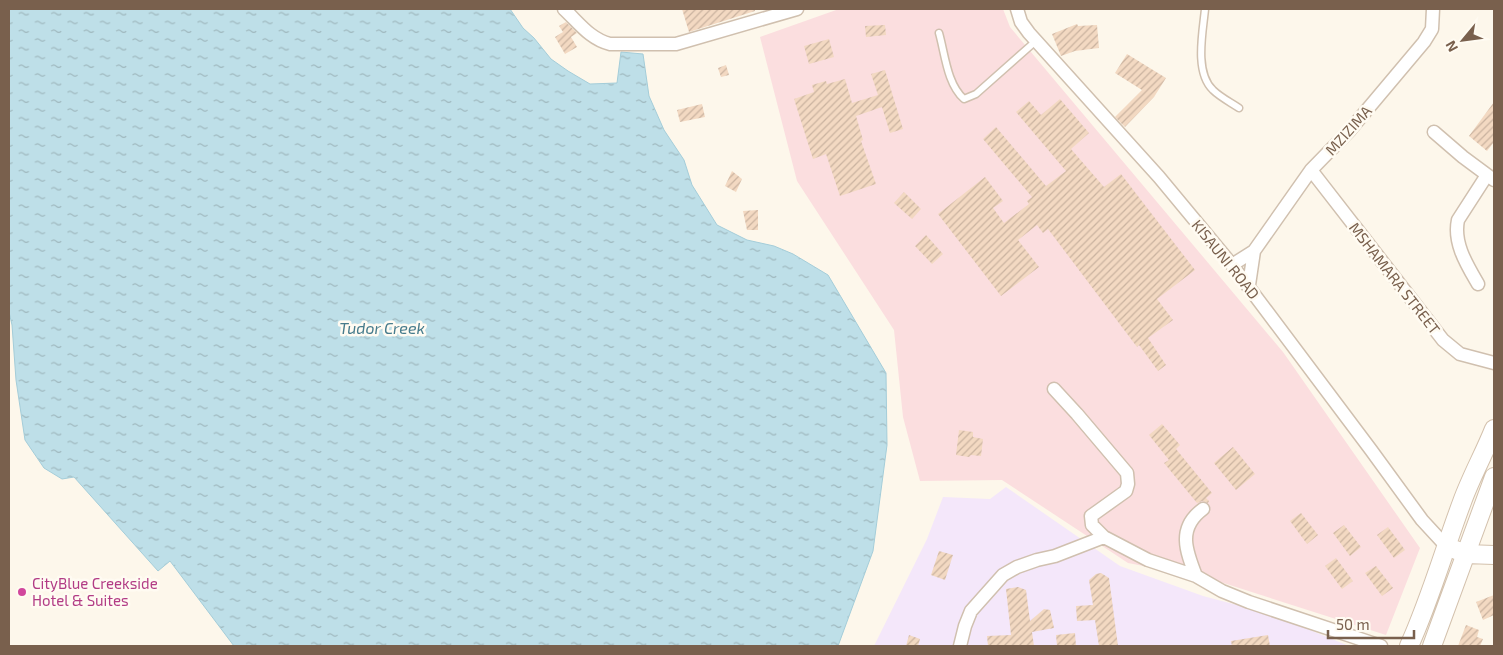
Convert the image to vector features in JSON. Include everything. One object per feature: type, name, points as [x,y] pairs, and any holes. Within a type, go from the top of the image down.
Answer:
[{"type":"main road","points":[[1409,646],[1423,615],[1470,481],[1494,429]]},
{"type":"main road","points":[[1432,646],[1494,477]]},
{"type":"main road","points":[[1449,538],[1472,536],[1494,553]]},
{"type":"main road","points":[[1449,538],[1466,554],[1494,553]]},
{"type":"street","points":[[564,9],[590,35],[601,42],[610,44],[671,45],[797,9]]},
{"type":"street","name":"KISAUNI ROAD","points":[[1017,9],[1024,27],[1159,177],[1249,285],[1422,520],[1449,538]]},
{"type":"street","name":"MZIZIMA","points":[[1254,251],[1311,170],[1350,130],[1424,42],[1432,29],[1433,9]]},
{"type":"street","points":[[1434,132],[1490,177],[1458,220],[1457,226],[1458,241],[1478,284]]},
{"type":"street","name":"MSHAMARA STREET","points":[[1311,170],[1443,340],[1460,354],[1494,363]]},
{"type":"street","points":[[1232,264],[1254,251]]},
{"type":"street","points":[[1249,285],[1254,251]]},
{"type":"street","points":[[1054,389],[1127,473],[1128,484],[1126,491],[1091,516],[1092,525],[1104,537],[1148,560],[1196,576],[1222,591],[1249,602],[1381,646]]},
{"type":"street","points":[[1196,576],[1186,550],[1186,534],[1193,518],[1203,509]]},
{"type":"street","points":[[960,646],[971,611],[1003,575],[1030,562],[1055,556],[1104,537]]},
{"type":"lane","points":[[1204,9],[1201,46],[1205,75],[1212,90],[1239,108]]},
{"type":"lane","points":[[939,33],[951,78],[957,93],[964,99],[976,94],[1037,40]]},
{"type":"shaded area","points":[[839,9],[1003,9],[1010,27],[1283,352],[1420,548],[1386,635],[1211,579],[1128,563],[1002,480],[920,481],[903,417],[894,330],[797,181],[760,37]]},
{"type":"shaded area","points":[[1006,487],[1120,566],[1203,596],[1271,614],[1349,646],[874,646],[927,539],[943,497],[990,499]]},
{"type":"water","name":"Tudor Creek","points":[[9,9],[510,9],[523,28],[551,59],[590,84],[617,83],[621,52],[643,54],[649,96],[664,130],[684,160],[692,185],[717,225],[747,240],[774,246],[793,254],[828,275],[886,373],[887,445],[873,551],[838,646],[234,646],[170,561],[158,571],[74,477],[62,479],[44,468],[25,440],[9,312]]},
{"type":"building","points":[[682,9],[755,9],[755,11],[689,32]]},
{"type":"building","points":[[566,22],[577,33],[571,37],[577,47],[565,54],[555,37],[563,32],[559,26]]},
{"type":"building","points":[[1077,24],[1078,26],[1097,25],[1099,48],[1075,51],[1061,56],[1052,34]]},
{"type":"building","points":[[885,25],[886,35],[866,37],[865,26]]},
{"type":"building","points":[[829,39],[834,57],[809,64],[804,46]]},
{"type":"building","points":[[1127,54],[1166,78],[1154,97],[1125,127],[1115,117],[1142,90],[1115,73]]},
{"type":"building","points":[[726,65],[729,75],[721,77],[718,68]]},
{"type":"building","points":[[885,70],[903,129],[890,133],[882,107],[856,116],[863,140],[861,141],[876,184],[840,196],[826,154],[813,159],[794,99],[814,92],[812,85],[826,81],[827,84],[845,79],[852,103],[878,95],[871,74]]},
{"type":"building","points":[[1060,99],[1089,133],[1071,149],[1104,187],[1121,174],[1195,270],[1157,299],[1173,320],[1148,338],[1166,365],[1158,371],[1139,345],[1137,347],[1048,229],[1043,233],[1037,225],[1018,240],[1039,267],[1001,296],[938,214],[985,177],[1003,201],[993,208],[1004,223],[1029,204],[1027,201],[1032,197],[983,139],[996,127],[1046,186],[1066,171],[1016,112],[1029,101],[1041,115]]},
{"type":"building","points":[[1494,102],[1494,142],[1487,151],[1469,136]]},
{"type":"building","points":[[702,104],[705,117],[680,122],[677,110]]},
{"type":"building","points":[[732,171],[742,179],[736,192],[725,186]]},
{"type":"building","points":[[904,192],[921,209],[912,219],[894,203]]},
{"type":"building","points":[[758,210],[758,230],[747,230],[743,211]]},
{"type":"building","points":[[926,235],[943,254],[932,264],[915,246]]},
{"type":"building","points":[[1162,424],[1180,445],[1176,449],[1212,493],[1206,498],[1209,501],[1208,503],[1202,501],[1197,503],[1164,463],[1169,460],[1149,435]]},
{"type":"building","points":[[959,430],[973,432],[973,437],[983,439],[981,456],[956,455]]},
{"type":"building","points":[[1233,447],[1255,474],[1236,490],[1214,463]]},
{"type":"building","points":[[1301,513],[1318,535],[1307,544],[1290,521]]},
{"type":"building","points":[[1344,525],[1361,547],[1350,556],[1333,533]]},
{"type":"building","points":[[1388,527],[1405,550],[1394,558],[1377,535]]},
{"type":"building","points":[[939,551],[953,555],[945,580],[931,575]]},
{"type":"building","points":[[1336,558],[1353,581],[1342,589],[1325,566]]},
{"type":"building","points":[[1376,566],[1393,588],[1382,596],[1365,573]]},
{"type":"building","points":[[1101,573],[1109,578],[1118,646],[1099,646],[1095,620],[1077,621],[1076,606],[1093,605],[1089,580],[1096,574]]},
{"type":"building","points":[[1018,587],[1026,590],[1030,621],[1044,609],[1050,610],[1054,628],[1032,632],[1034,646],[988,646],[987,636],[1011,635],[1006,589]]},
{"type":"building","points":[[1494,595],[1494,615],[1483,620],[1476,602]]},
{"type":"building","points":[[1466,625],[1479,630],[1477,637],[1483,639],[1480,646],[1458,646]]},
{"type":"building","points":[[1075,633],[1076,646],[1057,646],[1056,635]]},
{"type":"building","points":[[909,635],[920,639],[918,646],[906,646]]},
{"type":"building","points":[[1268,635],[1270,646],[1232,646],[1231,641]]},
{"type":"place","name":"CityBlue Creekside Hotel & Suites","points":[[22,592]]}]
